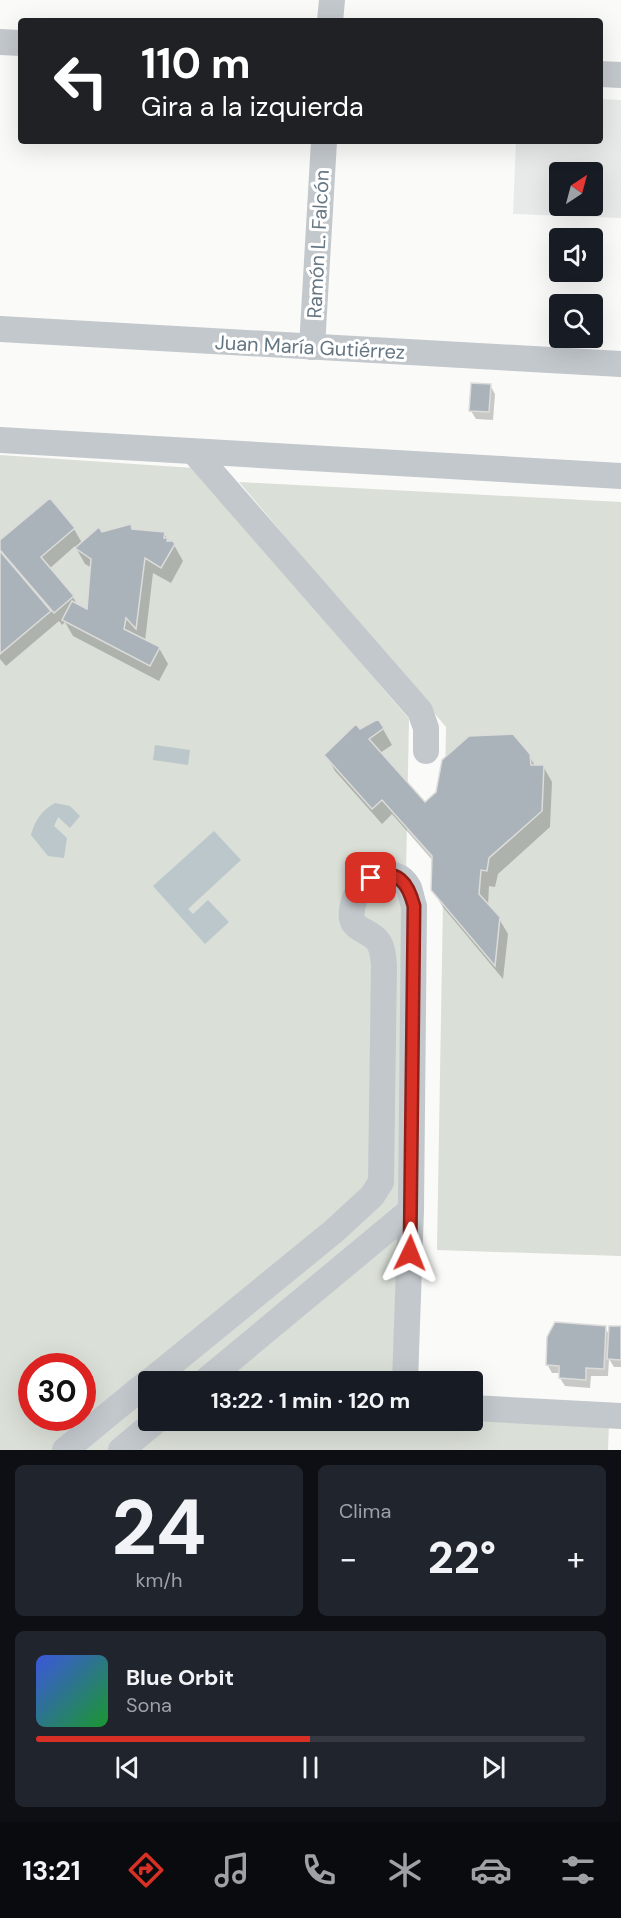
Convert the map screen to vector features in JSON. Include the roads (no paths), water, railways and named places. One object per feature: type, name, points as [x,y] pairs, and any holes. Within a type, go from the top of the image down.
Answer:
[{"type":"street","points":[[330,18],[332,0]]},
{"type":"street","points":[[0,42],[18,43]]},
{"type":"street","points":[[603,74],[621,75]]},
{"type":"street","name":"Ramón L. Falcón","points":[[312,347],[324,144]]},
{"type":"street","name":"Juan María Gutiérrez","points":[[0,329],[621,363]]},
{"type":"street","points":[[0,440],[621,476]]},
{"type":"street","points":[[194,452],[420,711],[426,728],[426,751]]},
{"type":"street","points":[[163,1371],[334,1232],[372,1196],[381,1182],[384,966],[382,950],[376,939],[356,928],[352,919],[352,906],[356,894],[363,885],[379,875],[394,876],[402,880],[409,888],[414,906],[411,1210],[405,1371]]},
{"type":"street","points":[[217,1371],[411,1210]]},
{"type":"street","points":[[65,1450],[138,1391]]},
{"type":"street","points":[[483,1409],[621,1416]]},
{"type":"street","points":[[121,1450],[144,1431]]}]
